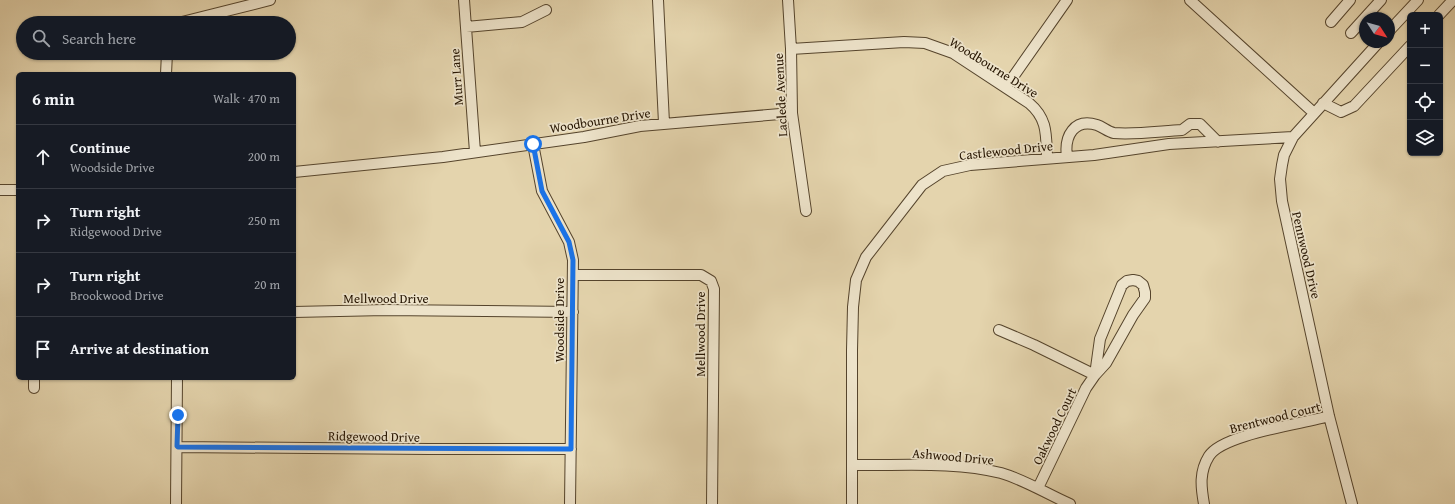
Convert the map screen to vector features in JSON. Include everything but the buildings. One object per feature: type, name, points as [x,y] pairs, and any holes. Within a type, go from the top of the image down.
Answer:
[{"type":"street","points":[[206,16],[270,0]]},
{"type":"street","name":"Murr Lane","points":[[464,0],[475,152]]},
{"type":"street","points":[[658,0],[664,123]]},
{"type":"street","name":"Laclede Avenue","points":[[788,0],[791,49],[792,113],[806,211]]},
{"type":"street","points":[[1006,88],[1067,0]]},
{"type":"street","points":[[1190,0],[1314,113]]},
{"type":"street","points":[[1331,22],[1350,0]]},
{"type":"street","points":[[1350,33],[1381,0]]},
{"type":"street","points":[[1413,12],[1418,0]]},
{"type":"street","points":[[1442,12],[1453,0]]},
{"type":"street","points":[[466,27],[522,22],[546,10]]},
{"type":"street","points":[[1395,26],[1407,17]]},
{"type":"street","name":"Woodbourne Drive","points":[[791,49],[904,42],[925,43],[953,53],[1039,111],[1046,133],[1047,158]]},
{"type":"street","name":"Pennwood Drive","points":[[1352,504],[1329,416],[1282,201],[1280,179],[1284,155],[1293,137],[1373,48]]},
{"type":"street","points":[[1323,103],[1341,112],[1354,106],[1408,48]]},
{"type":"street","points":[[166,72],[167,60]]},
{"type":"street","name":"Woodbourne Drive","points":[[296,172],[443,158],[664,123],[792,113]]},
{"type":"street","points":[[1066,157],[1065,146],[1070,133],[1077,126],[1088,123],[1099,125],[1113,133],[1182,130],[1190,124],[1200,124],[1218,142]]},
{"type":"street","name":"Castlewood Drive","points":[[852,504],[853,307],[856,280],[866,257],[913,195],[932,177],[943,171],[970,165],[1094,155],[1169,144],[1293,137]]},
{"type":"street","name":"Woodside Drive","points":[[533,144],[542,191],[571,248],[573,312],[570,504]]},
{"type":"street","points":[[0,190],[16,190]]},
{"type":"street","name":"Mellwood Drive","points":[[573,275],[701,275],[711,281],[714,289],[712,504]]},
{"type":"street","name":"Oakwood Court","points":[[1038,488],[1086,388],[1106,363],[1145,298],[1143,286],[1138,281],[1127,281],[1122,285],[1100,339],[1095,375]]},
{"type":"street","name":"Mellwood Drive","points":[[296,312],[385,310],[573,312]]},
{"type":"street","points":[[999,330],[1034,345],[1095,375]]},
{"type":"street","points":[[176,504],[177,380]]},
{"type":"street","name":"Brentwood Court","points":[[1204,504],[1202,473],[1209,456],[1215,449],[1238,438],[1329,416]]},
{"type":"street","name":"Ridgewood Drive","points":[[177,446],[428,450],[571,449]]},
{"type":"street","name":"Ashwood Drive","points":[[852,465],[971,468],[1002,474],[1038,488],[1070,504]]},
{"type":"route","points":[[178,415],[178,447],[282,446],[302,448],[428,450],[571,449],[573,260],[569,242],[542,191],[533,144]]}]
